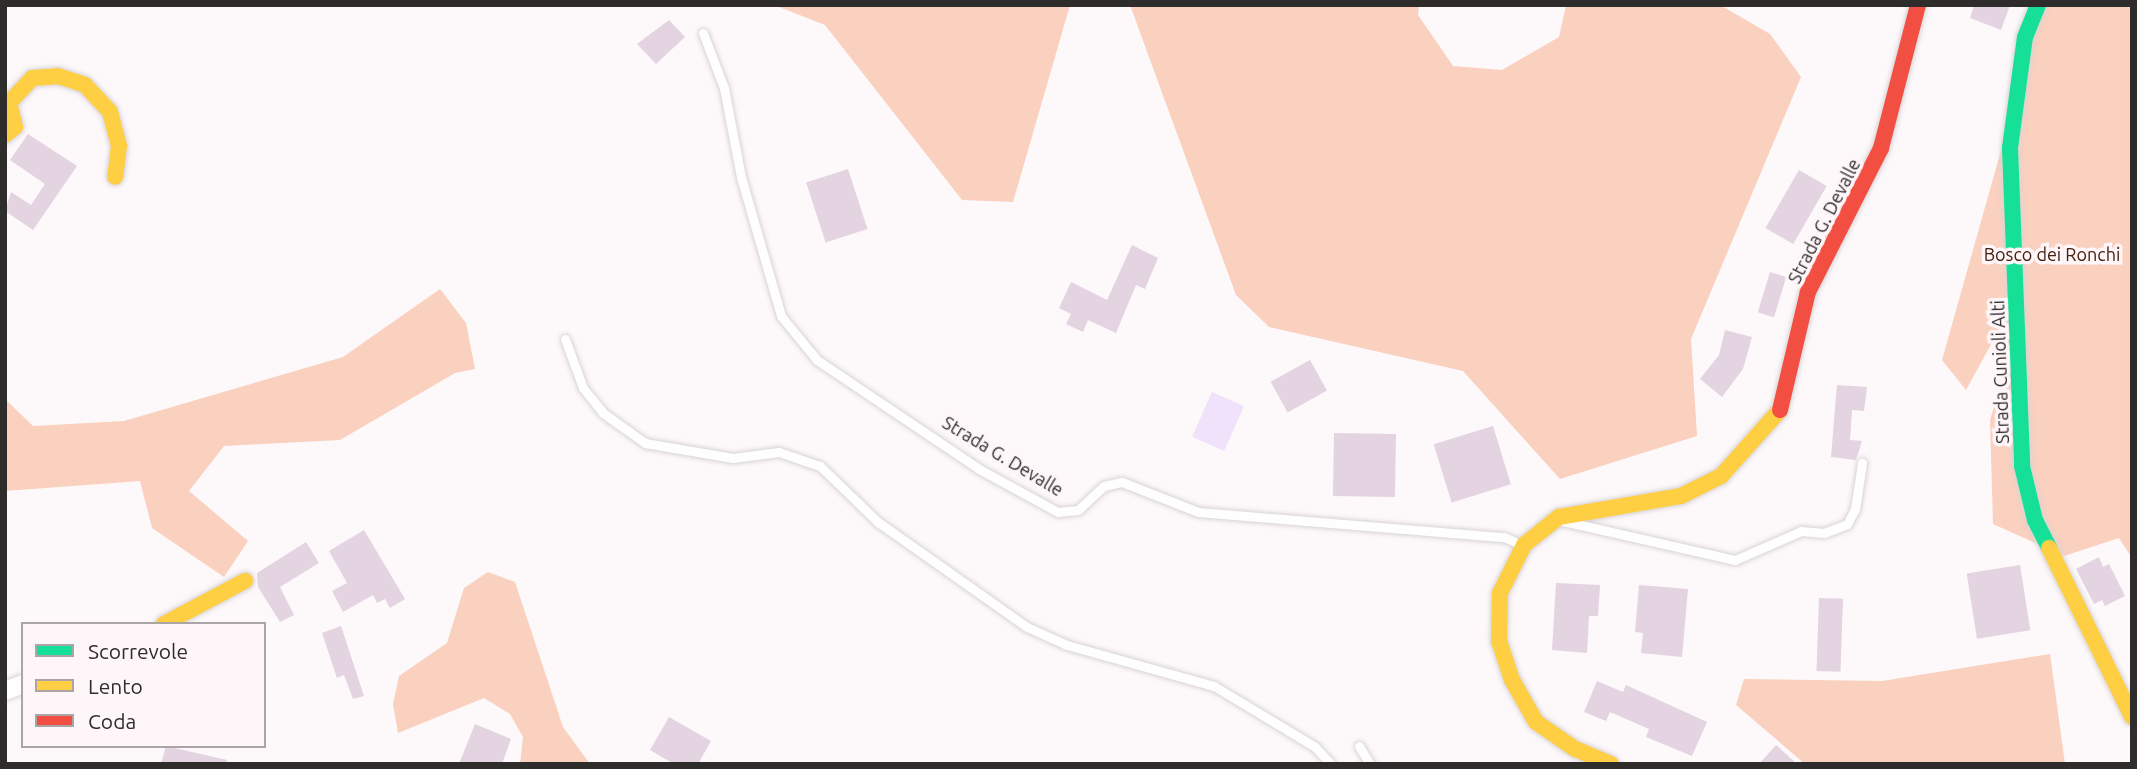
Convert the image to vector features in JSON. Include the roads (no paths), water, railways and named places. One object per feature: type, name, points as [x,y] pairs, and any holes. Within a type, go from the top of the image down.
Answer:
[{"type":"street","name":"Strada G. Devalle","points":[[1611,764],[1575,750],[1536,722],[1512,680],[1499,641],[1500,593],[1524,545],[1559,517],[1681,496],[1721,475],[1754,445],[1781,408],[1808,292],[1881,148],[1918,5]]},
{"type":"street","name":"Strada Cunioli Alti","points":[[2038,5],[2025,37],[2010,148],[2022,466],[2035,520],[2132,717]]},
{"type":"street","points":[[5,135],[15,127],[9,103],[32,78],[58,76],[85,85],[110,112],[119,146],[115,177]]},
{"type":"street","points":[[168,622],[244,581]]},
{"type":"lane","name":"Strada G. Devalle","points":[[703,33],[724,88],[741,177],[781,316],[817,360],[979,469],[1058,512],[1078,510],[1104,486],[1122,482],[1198,512],[1504,537],[1524,545]]},
{"type":"lane","points":[[565,339],[583,388],[603,413],[645,443],[733,458],[779,452],[820,466],[878,522],[1027,628],[1067,645],[1214,685],[1315,747],[1331,764]]},
{"type":"lane","points":[[1559,517],[1568,526],[1735,560],[1801,531],[1824,533],[1847,524],[1855,509],[1862,463]]},
{"type":"lane","points":[[1359,746],[1370,764]]},
{"type":"park label","name":"Bosco dei Ronchi","points":[[2052,254]]}]
